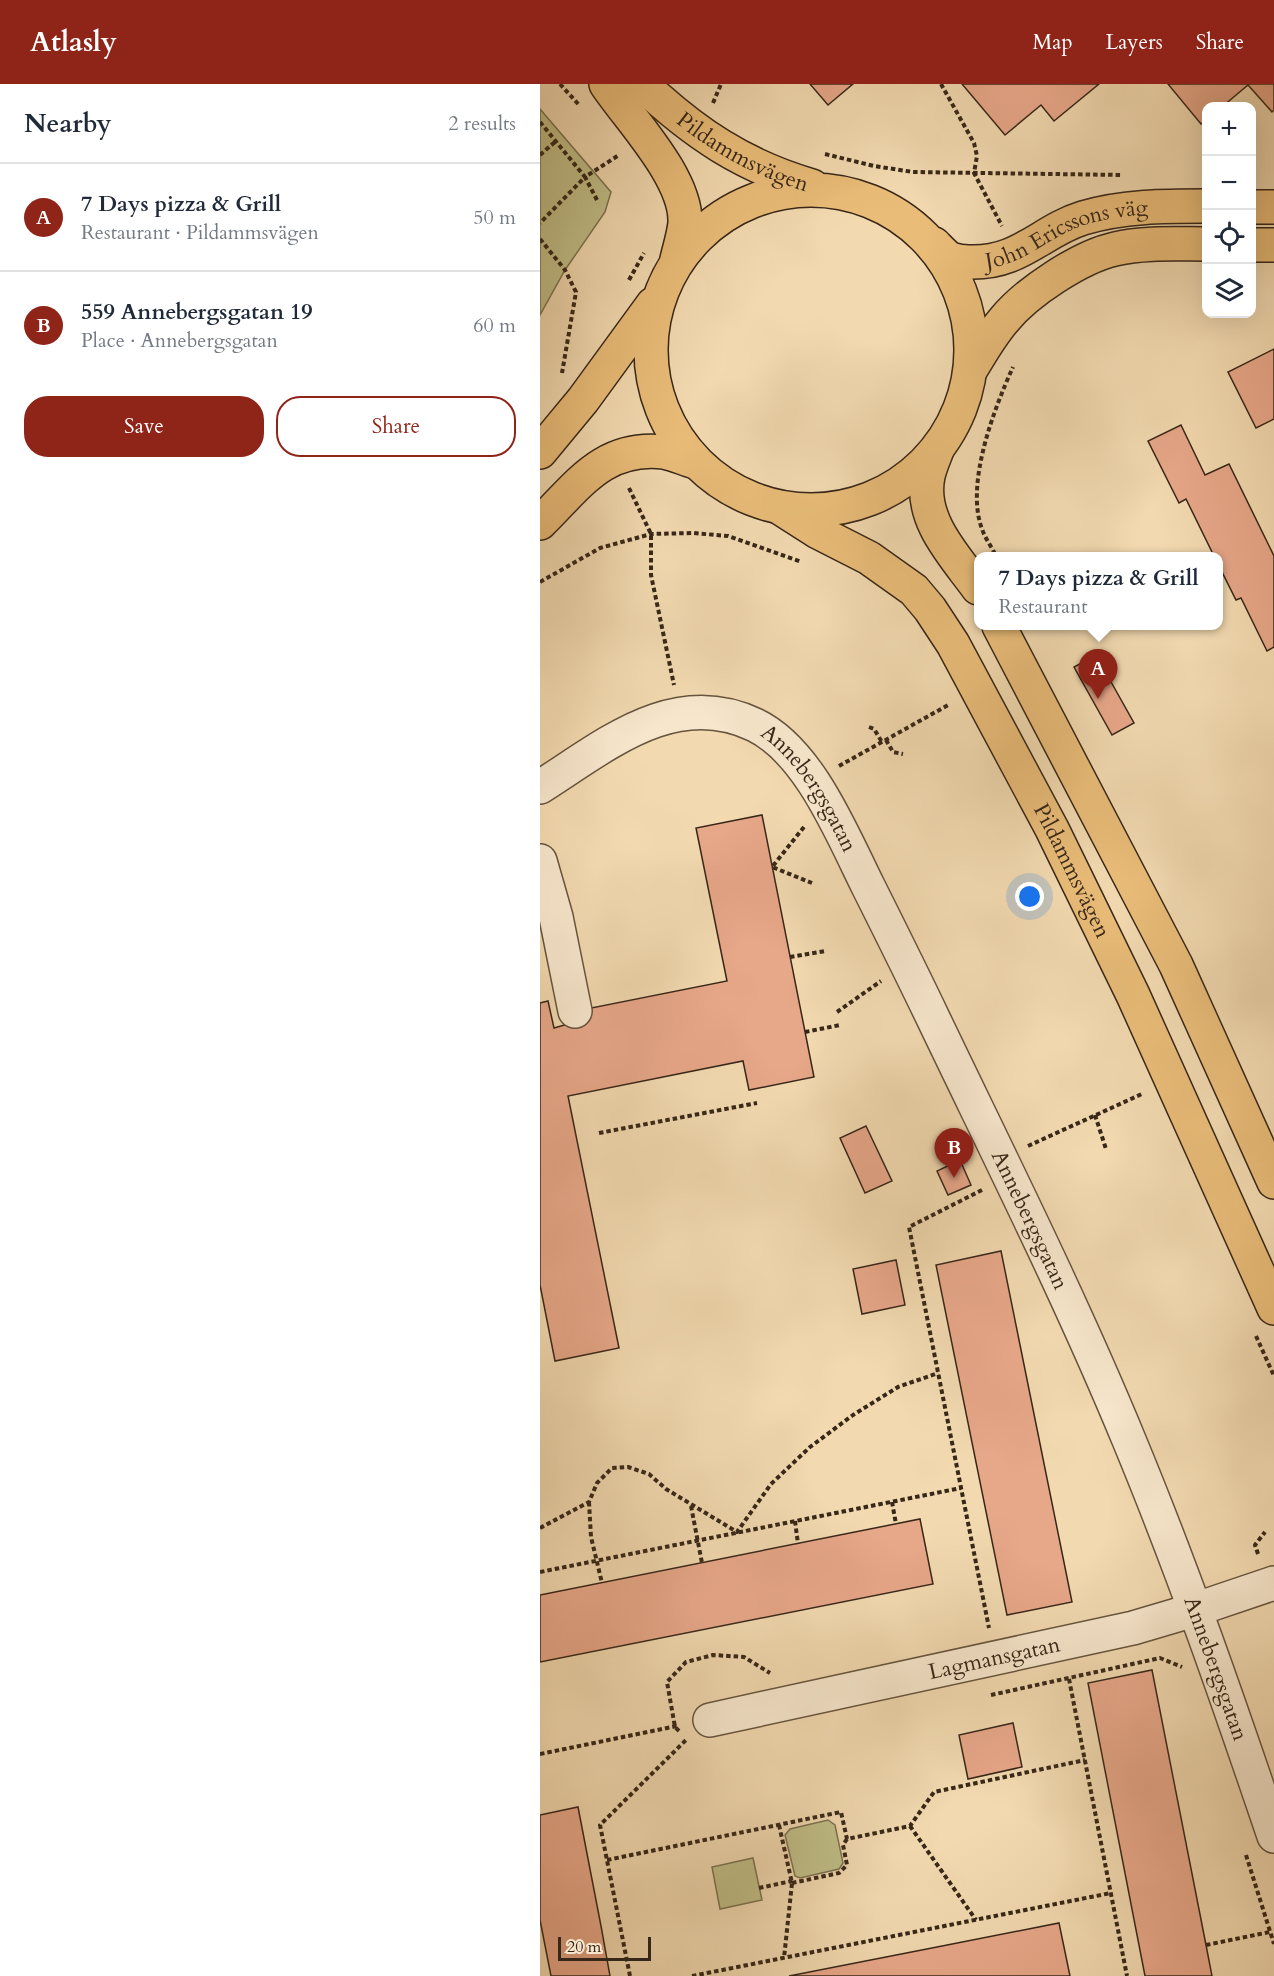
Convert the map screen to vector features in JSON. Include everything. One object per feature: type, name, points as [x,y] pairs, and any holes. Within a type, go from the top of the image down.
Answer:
[{"type":"main road","name":"Pildammsvägen","points":[[606,84],[675,181],[683,204],[685,223],[677,260]]},
{"type":"main road","name":"Pildammsvägen","points":[[642,84],[674,114],[722,148],[783,177],[822,189]]},
{"type":"main road","name":"Pildammsvägen","points":[[822,189],[838,190],[899,214],[932,243],[953,273],[965,303],[971,327],[971,369],[964,399],[953,425],[937,450],[910,476],[889,490],[859,503],[819,510],[781,508],[744,496],[717,481],[696,462],[669,425],[654,387],[650,352],[652,322],[662,290],[677,260],[702,231],[732,209],[766,195],[822,189]]},
{"type":"main road","name":"John Ericssons väg","points":[[932,243],[951,259],[982,262],[1017,254],[1082,218],[1120,210],[1163,206],[1202,207]]},
{"type":"main road","points":[[1256,207],[1274,207]]},
{"type":"main road","name":"John Ericssons väg","points":[[971,369],[1004,320],[1022,302],[1037,289],[1081,263],[1114,249],[1156,244],[1202,244]]},
{"type":"main road","points":[[1256,245],[1274,245]]},
{"type":"main road","points":[[540,452],[641,322],[662,290]]},
{"type":"main road","name":"Pildammsvägen","points":[[937,450],[928,477],[927,500],[936,529],[974,582]]},
{"type":"main road","points":[[540,524],[588,473],[614,458],[639,452],[666,452],[696,462]]},
{"type":"main road","name":"Pildammsvägen","points":[[781,508],[818,532],[842,542],[869,558],[914,590],[930,609],[953,644],[1052,829],[1128,985],[1274,1308]]},
{"type":"main road","points":[[1001,630],[1176,965],[1274,1182]]},
{"type":"street","name":"Annebergsgatan","points":[[540,787],[622,735],[653,720],[680,713],[729,716],[755,725],[778,739],[797,759],[835,821],[905,959],[1028,1214],[1128,1438],[1176,1554],[1274,1836]]},
{"type":"street","points":[[544,880],[540,932],[547,987]]},
{"type":"street","points":[[544,880],[575,1011]]},
{"type":"street","name":"Lagmansgatan","points":[[695,1734],[1133,1628],[1194,1610],[1267,1572]]},
{"type":"path","points":[[705,101],[711,106],[721,84]]},
{"type":"path","points":[[941,84],[974,143],[977,156],[974,173]]},
{"type":"path","points":[[540,122],[585,177],[597,200]]},
{"type":"path","points":[[540,155],[556,141]]},
{"type":"path","points":[[540,223],[585,177],[622,153]]},
{"type":"path","points":[[822,154],[914,172],[1125,175]]},
{"type":"path","points":[[540,239],[565,270],[576,292],[561,379]]},
{"type":"path","points":[[627,285],[646,250]]},
{"type":"path","points":[[995,552],[982,529],[976,494],[996,405],[1015,362]]},
{"type":"path","points":[[540,582],[600,548],[651,534],[693,533],[728,536],[806,564]]},
{"type":"path","points":[[651,534],[651,575],[680,713]]},
{"type":"path","points":[[813,783],[839,765],[951,703]]},
{"type":"path","points":[[869,727],[874,729],[893,752],[903,754]]},
{"type":"path","points":[[809,822],[772,867],[812,882]]},
{"type":"path","points":[[790,957],[825,951]]},
{"type":"path","points":[[837,1012],[885,978]]},
{"type":"path","points":[[805,1032],[840,1025]]},
{"type":"path","points":[[990,1636],[909,1227],[986,1189],[977,1169],[1148,1092]]},
{"type":"path","points":[[599,1133],[757,1103]]},
{"type":"path","points":[[1095,1115],[1106,1149]]},
{"type":"path","points":[[737,1533],[771,1484],[810,1447],[898,1387],[938,1373]]},
{"type":"path","points":[[602,1583],[591,1537],[589,1502],[597,1483],[612,1468],[628,1467],[649,1474],[666,1490],[737,1533]]},
{"type":"path","points":[[540,1572],[961,1488]]},
{"type":"path","points":[[540,1528],[589,1502]]},
{"type":"path","points":[[892,1502],[896,1524]]},
{"type":"path","points":[[691,1505],[702,1563]]},
{"type":"path","points":[[795,1521],[798,1544]]},
{"type":"path","points":[[1265,1532],[1255,1545],[1267,1572]]},
{"type":"path","points":[[675,1727],[667,1682],[686,1662],[714,1655],[744,1657],[774,1676]]},
{"type":"path","points":[[991,1695],[1160,1658],[1184,1668]]},
{"type":"path","points":[[1069,1679],[1127,1976]]},
{"type":"path","points":[[540,1754],[675,1727],[695,1734]]},
{"type":"path","points":[[675,1727],[695,1734]]},
{"type":"path","points":[[630,1976],[600,1826],[695,1734]]},
{"type":"path","points":[[759,1888],[839,1873],[847,1865],[843,1845],[847,1839],[910,1826],[934,1792],[1085,1760]]},
{"type":"path","points":[[606,1860],[841,1812],[847,1839]]},
{"type":"path","points":[[778,1825],[792,1882],[784,1958]]},
{"type":"path","points":[[910,1826],[976,1920]]},
{"type":"path","points":[[1246,1853],[1274,1944]]},
{"type":"path","points":[[692,1976],[1111,1893]]},
{"type":"path","points":[[1206,1945],[1270,1932]]},
{"type":"shaded area","points":[[540,109],[611,192],[605,212],[565,270],[540,315]]},
{"type":"shaded area","points":[[828,1820],[835,1825],[843,1863],[839,1869],[800,1878],[795,1876],[785,1835],[790,1829]]},
{"type":"shaded area","points":[[753,1858],[762,1900],[720,1909],[712,1867]]},
{"type":"building","points":[[810,84],[853,84],[828,105]]},
{"type":"building","points":[[962,84],[1099,84],[1054,121],[1041,105],[1005,135]]},
{"type":"building","points":[[1168,84],[1274,84],[1274,110],[1272,112],[1248,85],[1228,102],[1202,102],[1201,124]]},
{"type":"building","points":[[1274,349],[1274,419],[1256,428],[1228,372]]},
{"type":"building","points":[[1181,425],[1205,475],[1229,464],[1274,556],[1274,647],[1267,651],[1241,598],[1236,600],[1223,574],[1223,552],[1212,552],[1186,499],[1179,503],[1148,441]]},
{"type":"building","points":[[1096,655],[1134,723],[1112,735],[1074,667]]},
{"type":"building","points":[[762,815],[814,1077],[749,1090],[743,1061],[568,1096],[619,1348],[555,1361],[540,1285],[540,1003],[548,1001],[554,1028],[568,1024],[566,1013],[727,981],[696,828]]},
{"type":"building","points":[[866,1126],[892,1181],[865,1193],[840,1138]]},
{"type":"building","points":[[960,1160],[971,1185],[948,1195],[937,1171]]},
{"type":"building","points":[[1001,1251],[1072,1602],[1007,1615],[936,1265]]},
{"type":"building","points":[[896,1260],[905,1305],[862,1314],[853,1269]]},
{"type":"building","points":[[920,1519],[933,1584],[540,1662],[540,1595]]},
{"type":"building","points":[[1152,1670],[1212,1976],[1145,1976],[1088,1683]]},
{"type":"building","points":[[1013,1723],[1022,1767],[968,1779],[959,1735]]},
{"type":"building","points":[[578,1807],[610,1976],[551,1976],[540,1920],[540,1815]]},
{"type":"building","points":[[1059,1923],[1070,1976],[789,1976],[937,1947]]},
{"type":"place","name":"7 Days pizza & Grill","points":[[1098,699]]},
{"type":"place","name":"559 Annebergsgatan 19","points":[[954,1178]]}]
